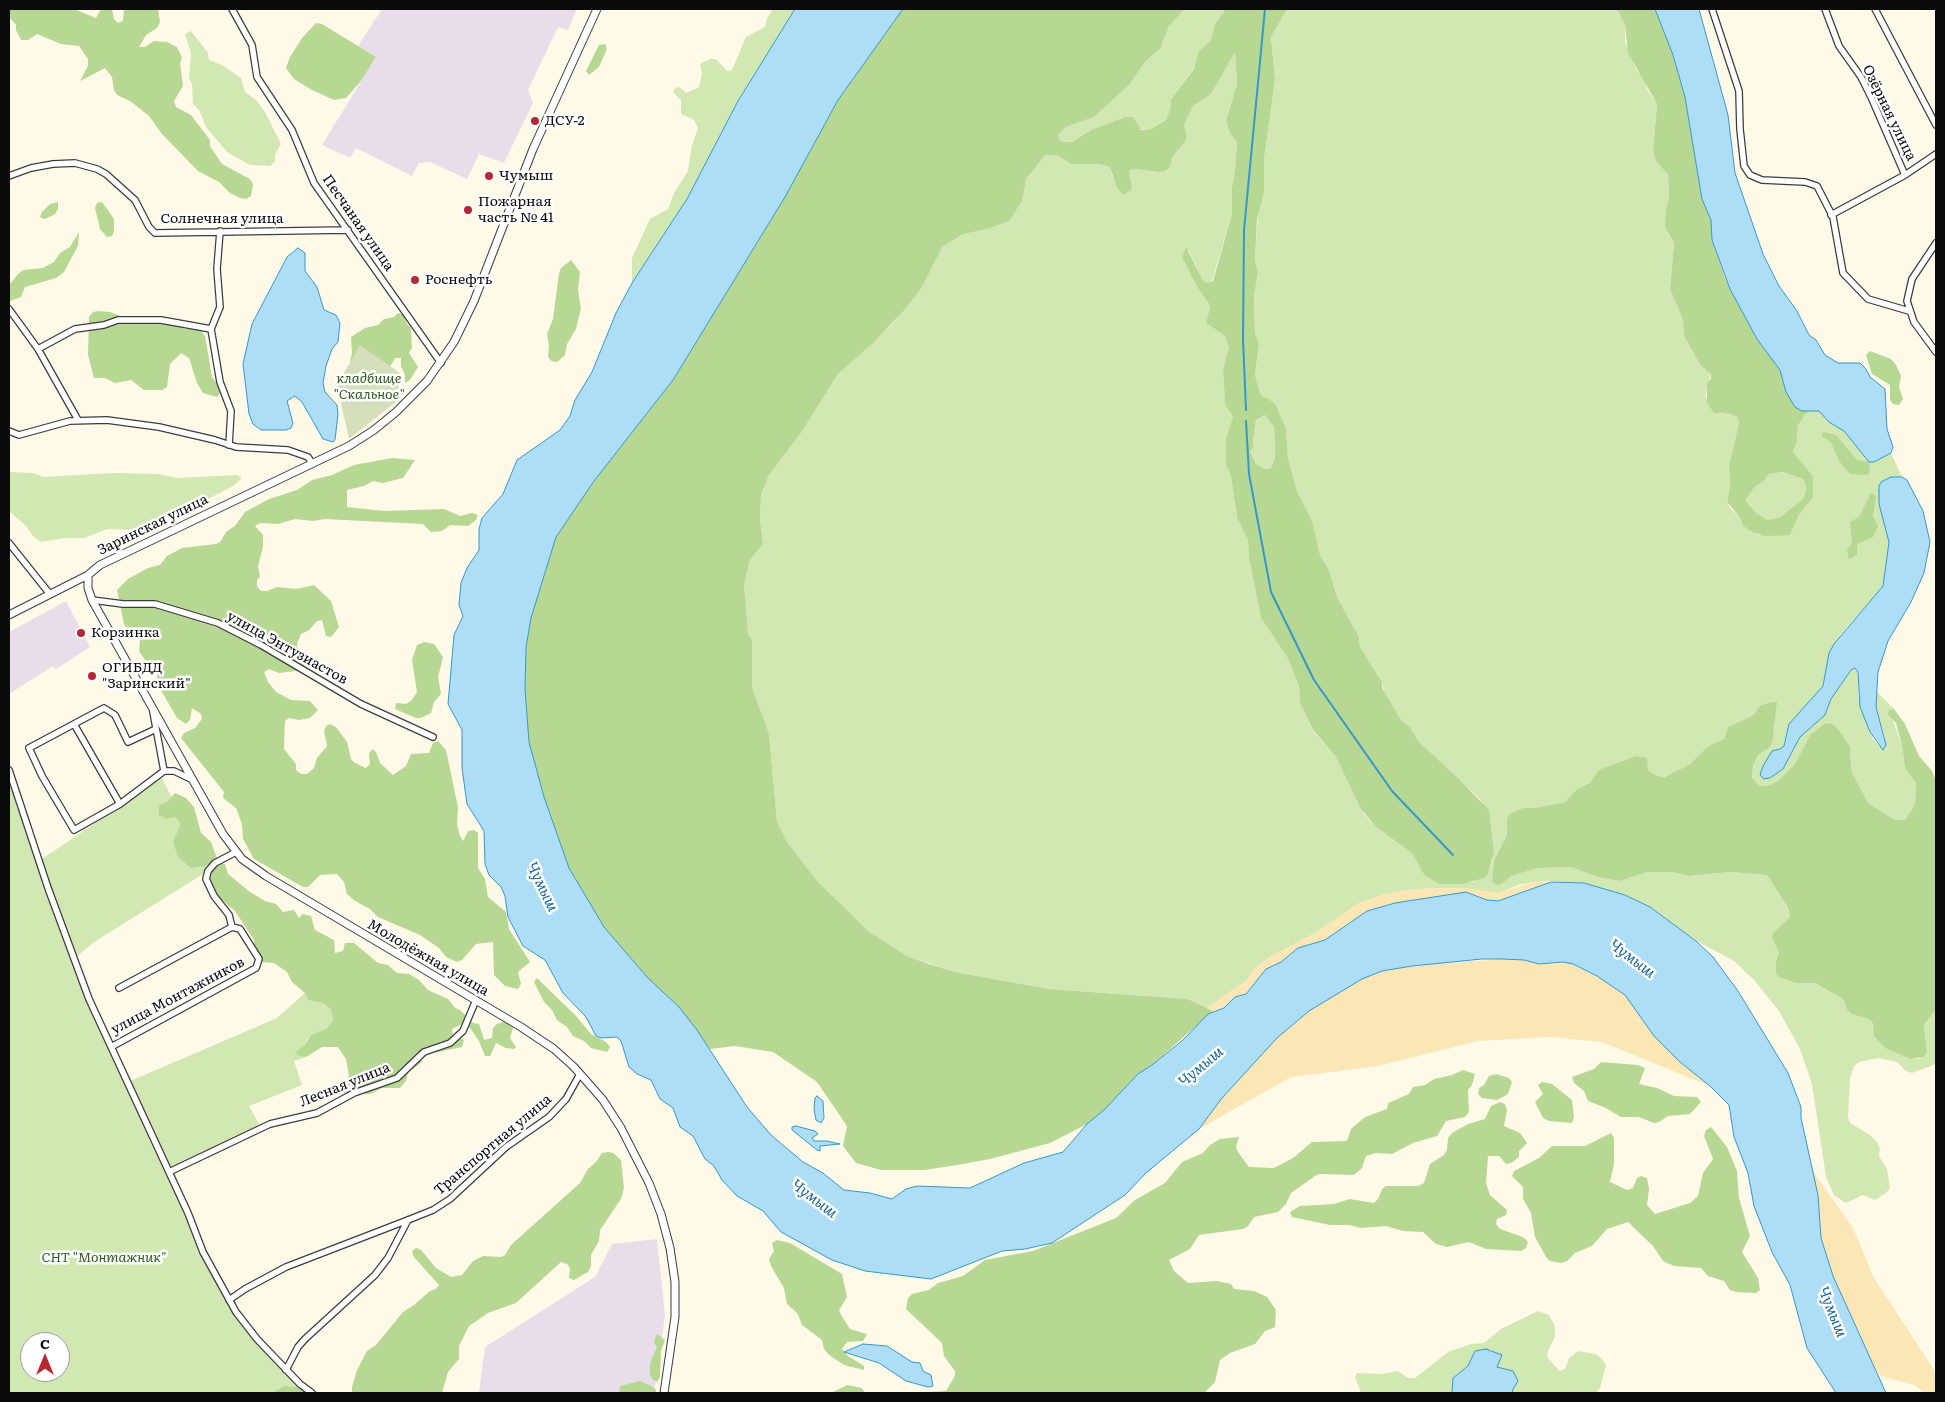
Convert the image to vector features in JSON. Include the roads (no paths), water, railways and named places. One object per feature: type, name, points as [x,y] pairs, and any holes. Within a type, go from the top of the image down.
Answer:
[{"type":"street","name":"Песчаная улица","points":[[232,9],[252,46],[257,76],[292,130],[314,183],[441,363]]},
{"type":"street","name":"Заринская улица","points":[[10,613],[88,575],[100,565],[349,446],[374,430],[396,412],[427,381],[454,342],[474,301],[533,149],[595,9]]},
{"type":"street","points":[[1712,9],[1739,91],[1740,129],[1747,170],[1750,175],[1762,180],[1805,182],[1817,186],[1831,215],[1843,273],[1850,283],[1874,302],[1900,306],[1909,311]]},
{"type":"street","name":"Озёрная улица","points":[[1825,9],[1840,46],[1861,77],[1871,96],[1905,175]]},
{"type":"street","points":[[1876,9],[1936,125]]},
{"type":"street","name":"Озёрная улица","points":[[1831,215],[1905,175],[1936,154]]},
{"type":"street","name":"Солнечная улица","points":[[9,176],[40,166],[75,163],[87,165],[106,174],[135,200],[149,227],[155,233],[348,230]]},
{"type":"street","points":[[220,231],[217,270],[220,307],[211,329],[218,377],[231,411],[230,445]]},
{"type":"street","points":[[1936,243],[1912,279],[1908,301],[1909,311],[1921,333],[1936,352]]},
{"type":"street","points":[[9,309],[38,350],[78,420]]},
{"type":"street","points":[[38,350],[75,328],[104,325],[118,320],[161,320],[211,329]]},
{"type":"street","points":[[9,432],[19,435],[78,420],[107,420],[159,427],[253,450],[288,450],[308,457],[312,463]]},
{"type":"street","points":[[9,543],[49,593]]},
{"type":"street","name":"Молодёжная улица","points":[[88,575],[88,588],[92,600],[153,712],[223,834],[236,852],[266,876],[476,1000],[554,1049],[603,1100],[621,1128],[649,1183],[666,1229],[675,1282],[676,1304],[675,1328],[664,1393]]},
{"type":"street","name":"улица Энтузиастов","points":[[92,600],[123,604],[156,604],[218,623],[261,645],[361,704],[433,737]]},
{"type":"street","points":[[156,729],[128,742],[115,716],[104,708],[28,748],[74,830],[120,804],[164,771],[174,771],[193,780]]},
{"type":"street","points":[[153,712],[164,771]]},
{"type":"street","points":[[74,724],[120,804]]},
{"type":"street","points":[[9,770],[66,940],[89,999],[169,1172],[203,1252],[229,1300],[257,1339],[286,1370],[312,1393]]},
{"type":"street","points":[[119,988],[232,927],[229,915],[210,889],[207,876],[215,863],[236,852]]},
{"type":"street","name":"улица Монтажников","points":[[112,1047],[256,968],[259,959],[250,942],[240,929],[232,927]]},
{"type":"street","name":"Лесная улица","points":[[169,1172],[270,1124],[317,1113],[354,1093],[397,1078],[424,1052],[450,1043],[463,1031],[476,1000]]},
{"type":"street","name":"Транспортная улица","points":[[229,1300],[245,1289],[286,1267],[433,1210],[450,1199],[506,1147],[549,1117],[566,1099],[580,1074]]},
{"type":"street","points":[[286,1370],[298,1347],[305,1339],[376,1275],[388,1258],[408,1220]]},
{"type":"water","points":[[795,9],[903,9],[838,100],[785,197],[673,380],[594,481],[556,537],[531,618],[526,647],[525,689],[529,742],[544,797],[569,868],[604,927],[647,977],[679,1007],[697,1030],[747,1107],[771,1135],[803,1162],[823,1173],[844,1190],[870,1193],[892,1199],[906,1189],[917,1186],[970,1188],[1024,1163],[1063,1152],[1087,1124],[1104,1110],[1138,1074],[1183,1040],[1208,1014],[1224,1008],[1235,997],[1246,994],[1266,969],[1281,962],[1298,948],[1325,940],[1367,911],[1395,903],[1466,892],[1487,900],[1498,901],[1551,882],[1584,883],[1625,895],[1650,907],[1696,941],[1713,957],[1738,991],[1788,1073],[1801,1107],[1801,1118],[1818,1195],[1821,1238],[1833,1276],[1886,1393],[1836,1393],[1807,1348],[1790,1285],[1772,1252],[1754,1206],[1748,1173],[1734,1137],[1729,1105],[1710,1086],[1680,1062],[1654,1036],[1625,995],[1597,976],[1573,964],[1563,962],[1539,964],[1524,960],[1482,959],[1382,971],[1362,979],[1309,1011],[1277,1038],[1222,1098],[1199,1129],[1146,1173],[1125,1195],[1052,1243],[1025,1249],[1002,1251],[931,1279],[865,1271],[832,1260],[781,1232],[763,1211],[737,1196],[722,1180],[714,1166],[705,1159],[693,1136],[680,1127],[673,1108],[660,1099],[651,1080],[637,1074],[629,1067],[621,1041],[617,1037],[601,1038],[596,1036],[586,1017],[563,993],[545,960],[523,946],[508,917],[505,896],[501,887],[489,875],[485,864],[484,831],[467,804],[462,768],[462,730],[448,704],[454,635],[463,616],[459,605],[461,583],[467,568],[479,550],[479,529],[482,518],[503,494],[517,460],[560,430],[570,416],[575,400],[592,372],[616,313],[632,283],[687,199],[738,101]]},
{"type":"water","points":[[1655,9],[1699,9],[1728,115],[1735,173],[1763,254],[1779,286],[1797,311],[1809,335],[1816,340],[1825,355],[1838,363],[1860,363],[1870,377],[1885,389],[1887,429],[1893,447],[1891,453],[1874,462],[1869,462],[1844,431],[1829,422],[1819,411],[1802,411],[1795,407],[1786,392],[1780,370],[1757,339],[1730,289],[1712,240],[1711,220],[1702,199],[1685,97],[1673,55]]},
{"type":"water","points":[[298,248],[305,253],[305,271],[317,287],[324,310],[336,315],[340,323],[338,342],[332,349],[323,383],[325,392],[337,405],[338,414],[335,440],[333,442],[323,439],[302,402],[295,396],[287,401],[293,423],[291,428],[286,430],[261,430],[253,424],[249,414],[243,364],[252,324],[287,257]]},
{"type":"water","points":[[1891,477],[1902,477],[1907,480],[1923,511],[1930,542],[1924,573],[1911,602],[1888,641],[1878,672],[1876,707],[1886,745],[1883,750],[1870,732],[1860,707],[1858,672],[1855,668],[1851,670],[1831,699],[1825,715],[1800,737],[1783,769],[1770,778],[1764,779],[1760,775],[1763,766],[1772,751],[1784,746],[1789,724],[1823,686],[1829,653],[1834,644],[1883,586],[1889,542],[1879,504],[1879,486],[1881,482]]},
{"type":"water","points":[[817,1096],[823,1101],[824,1118],[821,1123],[816,1120],[814,1109]]},
{"type":"water","points":[[796,1126],[815,1131],[818,1134],[812,1138],[814,1141],[840,1144],[820,1146],[820,1151],[817,1150],[792,1130],[792,1127]]},
{"type":"water","points":[[863,1344],[887,1346],[912,1362],[920,1363],[923,1371],[931,1375],[933,1386],[928,1387],[906,1381],[879,1363],[844,1352]]},
{"type":"water","points":[[1486,1349],[1502,1355],[1497,1367],[1513,1371],[1518,1381],[1512,1391],[1514,1393],[1452,1393],[1453,1378],[1468,1366],[1475,1351]]},
{"type":"waterway","points":[[1246,410],[1243,339],[1244,230],[1265,9]]},
{"type":"waterway","points":[[1246,421],[1249,474],[1271,592],[1314,680],[1392,791],[1453,855]]},
{"type":"place","name":"ДСУ-2","points":[[535,121]]},
{"type":"place","name":"Чумыш","points":[[489,176]]},
{"type":"place","name":"Пожарная часть № 41","points":[[468,210]]},
{"type":"place","name":"Роснефть","points":[[415,280]]},
{"type":"place","name":"Корзинка","points":[[81,633]]},
{"type":"place","name":"ОГИБДД \"Заринский\"","points":[[92,676]]},
{"type":"park label","name":"кладбище \"Скальное\"","points":[[369,388]]},
{"type":"park label","name":"СНТ \"Монтажник\"","points":[[104,1258]]}]
